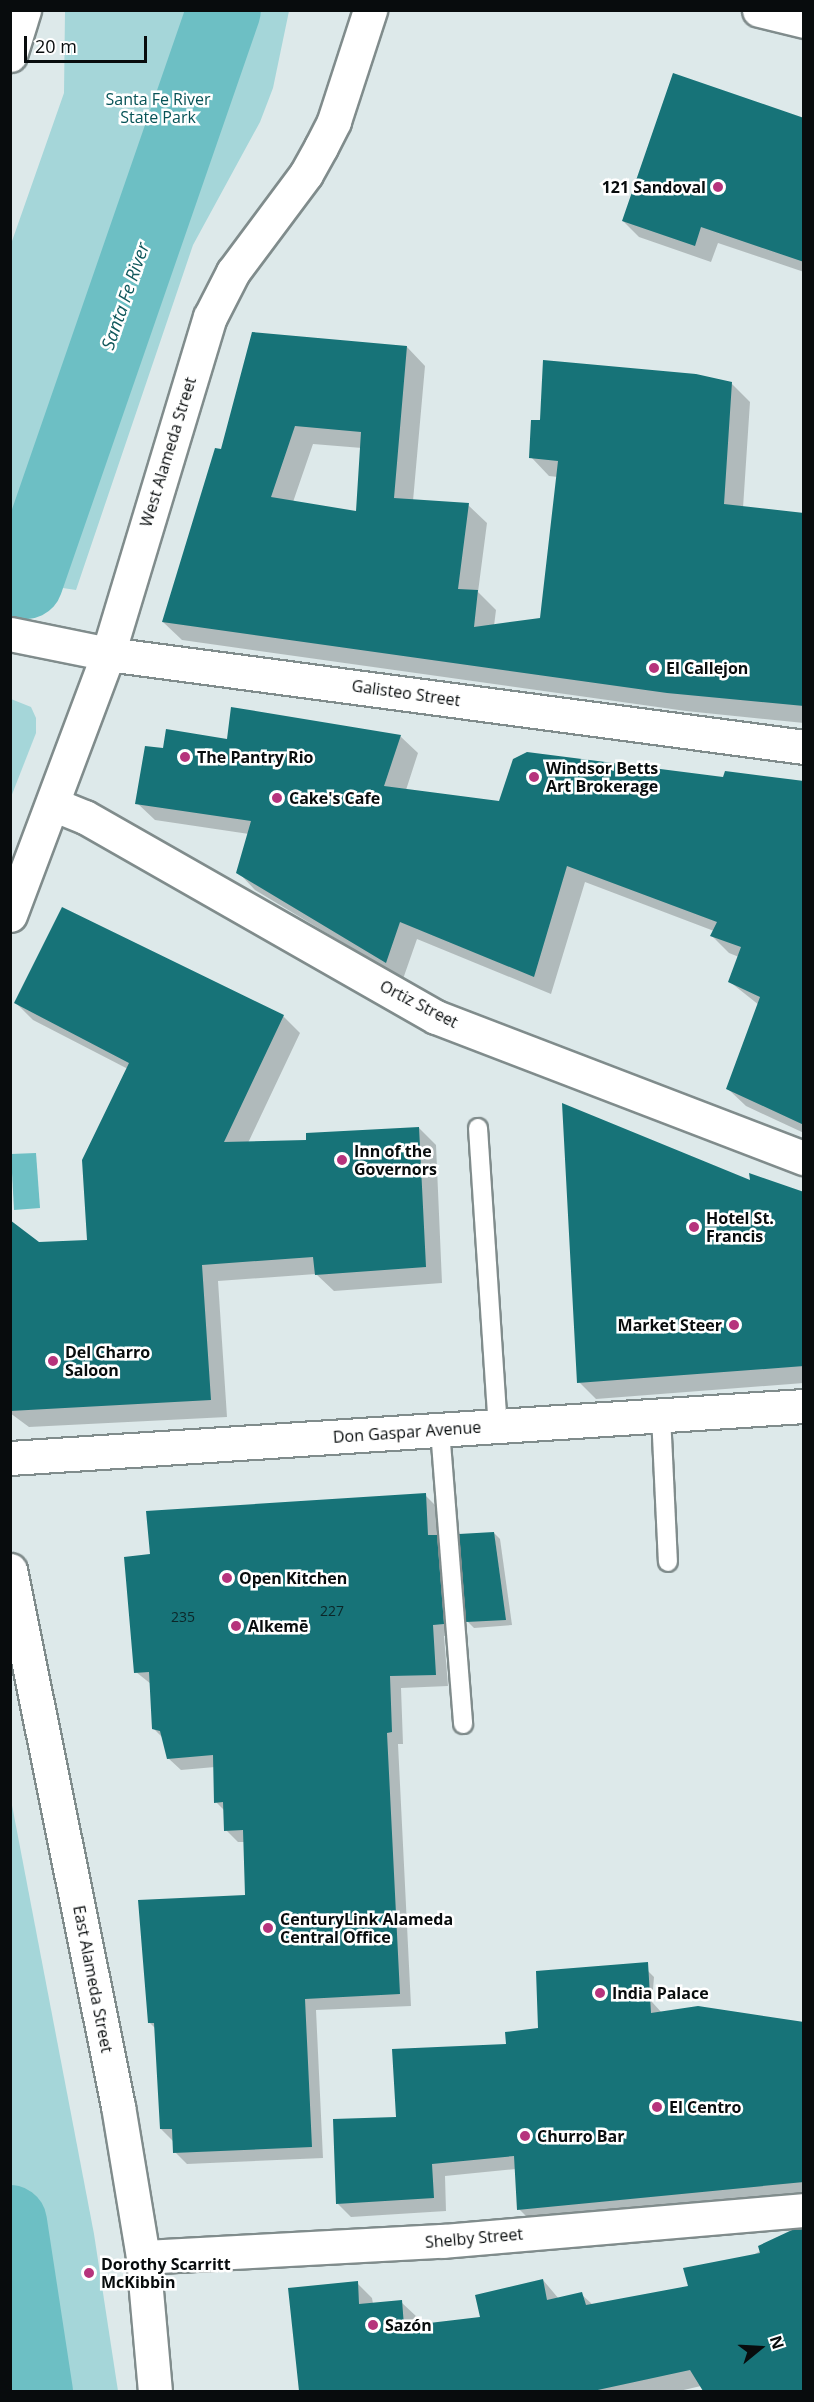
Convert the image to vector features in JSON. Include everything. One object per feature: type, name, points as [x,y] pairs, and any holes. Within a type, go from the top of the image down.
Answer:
[{"type":"street","points":[[10,55],[24,10]]},
{"type":"street","name":"West Alameda Street","points":[[10,915],[55,805],[108,654],[210,317],[233,272],[301,182],[321,147],[334,121],[370,10]]},
{"type":"street","points":[[759,10],[804,21]]},
{"type":"street","name":"Galisteo Street","points":[[10,634],[108,654],[804,747]]},
{"type":"street","name":"Ortiz Street","points":[[55,805],[85,817],[436,1017],[804,1158]]},
{"type":"street","name":"Don Gaspar Avenue","points":[[10,1458],[804,1406]]},
{"type":"street","name":"East Alameda Street","points":[[10,1570],[116,2094],[143,2257],[155,2391]]},
{"type":"street","name":"Shelby Street","points":[[143,2257],[443,2241],[804,2210]]},
{"type":"lane","points":[[478,1128],[498,1426]]},
{"type":"lane","points":[[661,1415],[668,1562]]},
{"type":"lane","points":[[440,1430],[463,1724]]},
{"type":"green space","name":"Santa Fe River State Park","points":[[65,11],[289,11],[273,88],[260,122],[193,245],[76,590],[10,580],[11,244],[64,93]]},
{"type":"green space","points":[[11,699],[31,707],[36,718],[36,733],[11,797]]},
{"type":"green space","points":[[11,1800],[94,2234],[118,2391],[20,2391],[10,2330]]},
{"type":"shaded area","points":[[36,1153],[40,1208],[14,1210],[11,1154]]},
{"type":"building","name":"121 Sandoval","points":[[673,73],[804,118],[804,262],[701,227],[695,246],[622,221]]},
{"type":"building","points":[[252,332],[407,346],[394,498],[469,503],[458,589],[478,590],[474,627],[540,618],[558,461],[529,458],[531,420],[540,420],[543,360],[696,374],[732,382],[724,504],[804,513],[804,706],[667,693],[162,622],[215,448],[221,449]],"holes":[[[295,426],[361,432],[356,511],[271,497]]]},
{"type":"building","points":[[231,707],[401,735],[384,786],[499,801],[513,759],[527,752],[723,777],[725,771],[804,781],[804,1125],[726,1089],[760,997],[728,982],[741,947],[710,936],[717,922],[567,866],[534,977],[400,922],[386,963],[236,873],[251,821],[135,804],[145,746],[163,748],[166,729],[227,739]]},
{"type":"building","name":"Inn of the Governors","points":[[62,907],[284,1015],[224,1142],[306,1140],[306,1133],[419,1127],[426,1267],[315,1275],[313,1257],[202,1265],[211,1400],[10,1411],[10,1220],[39,1242],[87,1240],[82,1160],[129,1063],[14,1003]]},
{"type":"building","name":"Hotel St. Francis","points":[[562,1103],[750,1180],[749,1173],[804,1192],[804,1366],[577,1383]]},
{"type":"building","points":[[426,1493],[428,1535],[437,1535],[444,1624],[433,1625],[436,1675],[390,1676],[392,1732],[387,1733],[400,1994],[305,1999],[312,2147],[173,2153],[172,2129],[160,2129],[154,2023],[148,2023],[138,1900],[245,1895],[243,1830],[224,1831],[223,1802],[214,1803],[213,1755],[167,1759],[160,1731],[152,1729],[149,1672],[134,1673],[124,1557],[150,1554],[146,1511]]},
{"type":"building","points":[[494,1532],[506,1620],[466,1622],[459,1534]]},
{"type":"building","name":"El Centro","points":[[648,1962],[651,2013],[698,2006],[804,2022],[804,2182],[517,2210],[514,2156],[432,2164],[434,2198],[336,2204],[333,2119],[396,2117],[392,2049],[506,2044],[505,2032],[538,2028],[536,1971]]},
{"type":"building","points":[[804,2229],[804,2391],[703,2391],[690,2370],[593,2391],[299,2391],[288,2288],[358,2281],[359,2304],[402,2300],[404,2326],[480,2317],[475,2295],[543,2279],[547,2300],[582,2292],[586,2305],[688,2286],[683,2268],[760,2253],[758,2246],[792,2230]]},
{"type":"waterway","name":"Santa Fe River","points":[[26,582],[224,10]]},
{"type":"waterway","name":"Santa Fe River","points":[[10,2222],[36,2392]]},
{"type":"place","name":"121 Sandoval","points":[[718,187]]},
{"type":"place","name":"El Callejon","points":[[654,668]]},
{"type":"place","name":"The Pantry Rio","points":[[185,757]]},
{"type":"place","name":"Windsor Betts Art Brokerage","points":[[534,777]]},
{"type":"place","name":"Cake's Cafe","points":[[277,798]]},
{"type":"place","name":"Inn of the Governors","points":[[342,1160]]},
{"type":"place","name":"Hotel St. Francis","points":[[694,1227]]},
{"type":"place","name":"Market Steer","points":[[734,1325]]},
{"type":"place","name":"Del Charro Saloon","points":[[53,1361]]},
{"type":"place","name":"Open Kitchen","points":[[227,1578]]},
{"type":"place","name":"Alkemē","points":[[236,1626]]},
{"type":"place","name":"CenturyLink Alameda Central Office","points":[[268,1928]]},
{"type":"place","name":"India Palace","points":[[600,1993]]},
{"type":"place","name":"El Centro","points":[[657,2107]]},
{"type":"place","name":"Churro Bar","points":[[525,2136]]},
{"type":"place","name":"Dorothy Scarritt McKibbin","points":[[89,2273]]},
{"type":"place","name":"Sazón","points":[[373,2325]]}]
